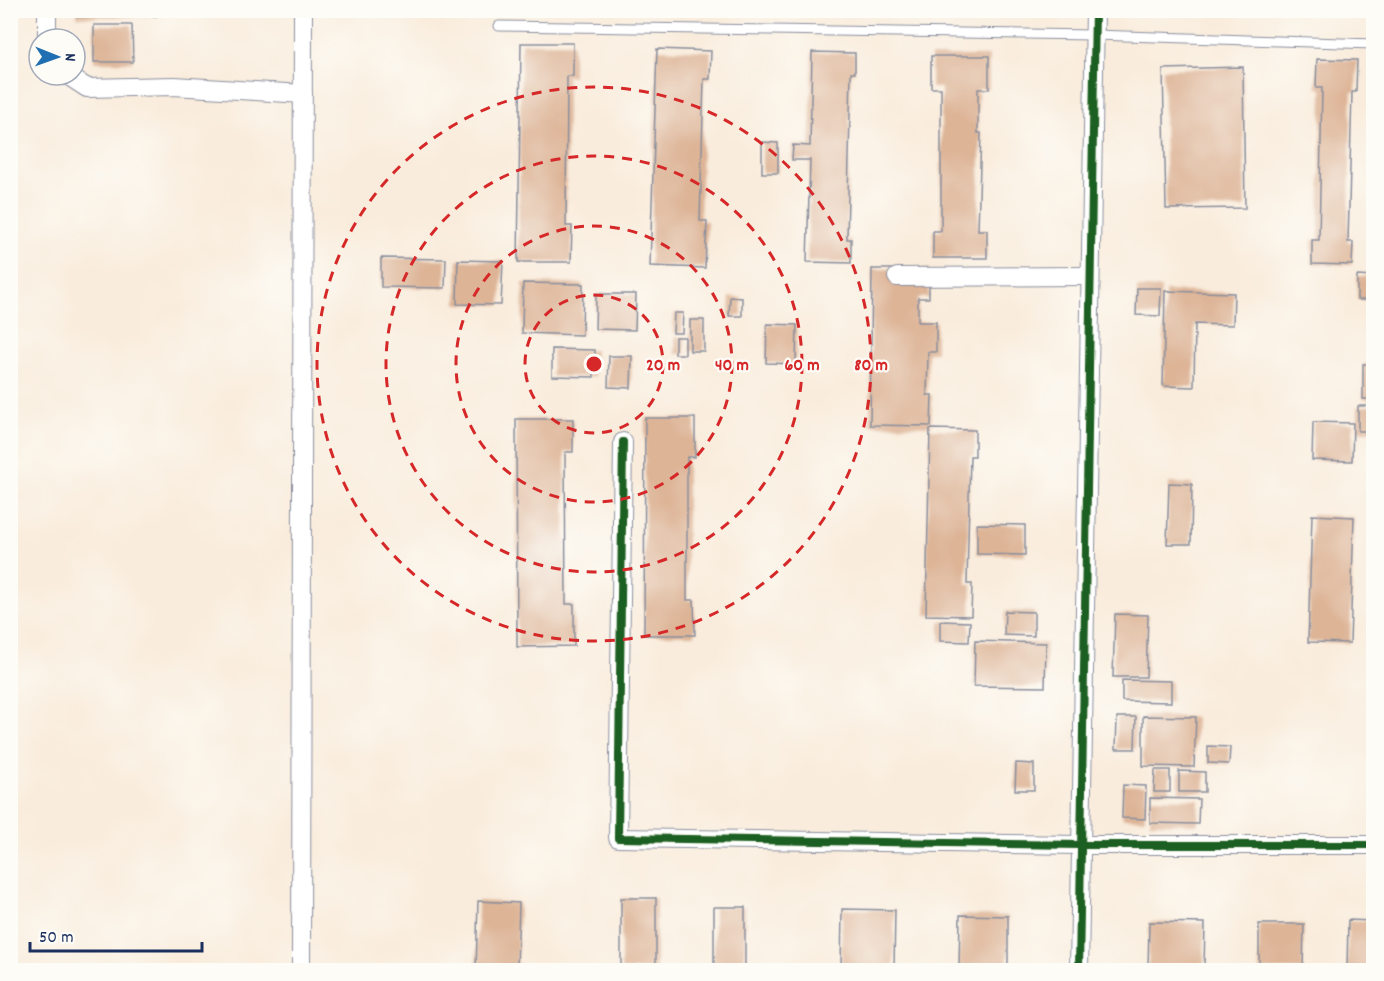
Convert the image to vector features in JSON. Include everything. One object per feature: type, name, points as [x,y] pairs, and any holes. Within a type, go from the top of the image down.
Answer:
[{"type":"street","points":[[47,10],[47,27]]},
{"type":"street","points":[[301,970],[303,10]]},
{"type":"street","points":[[1079,970],[1095,10]]},
{"type":"street","points":[[85,87],[174,86],[303,94]]},
{"type":"street","points":[[897,277],[1090,276]]},
{"type":"street","points":[[623,442],[618,838],[1081,845],[1374,844]]},
{"type":"lane","points":[[499,26],[1094,35],[1374,44]]},
{"type":"building","points":[[77,10],[157,10],[157,16],[77,17]]},
{"type":"building","points":[[94,25],[132,25],[133,62],[94,62]]},
{"type":"building","points":[[521,43],[573,43],[573,76],[567,76],[566,226],[572,226],[571,262],[518,262]]},
{"type":"building","points":[[657,49],[711,51],[710,79],[704,79],[700,221],[707,221],[705,268],[650,266]]},
{"type":"building","points":[[812,52],[855,53],[855,73],[851,73],[847,239],[851,239],[851,263],[807,262],[810,160],[792,160],[793,145],[810,146]]},
{"type":"building","points":[[931,56],[989,56],[989,89],[978,89],[978,133],[981,133],[978,230],[987,230],[987,258],[933,258],[933,231],[941,231],[941,88],[931,88]]},
{"type":"building","points":[[1317,59],[1357,60],[1356,92],[1352,92],[1348,242],[1353,242],[1352,265],[1312,264],[1312,240],[1319,240],[1322,88],[1316,88]]},
{"type":"building","points":[[1243,67],[1245,208],[1166,209],[1163,69]]},
{"type":"building","points":[[762,142],[778,143],[778,173],[762,173]]},
{"type":"building","points":[[381,258],[446,259],[445,288],[381,287]]},
{"type":"building","points":[[458,260],[503,261],[501,305],[457,304]]},
{"type":"building","points":[[872,269],[929,269],[929,298],[918,298],[918,322],[936,322],[936,352],[928,352],[927,395],[932,395],[931,426],[870,425]]},
{"type":"building","points":[[1357,276],[1374,277],[1374,300],[1357,300]]},
{"type":"building","points":[[523,283],[583,284],[582,335],[522,333]]},
{"type":"building","points":[[1137,288],[1161,288],[1160,316],[1136,315]]},
{"type":"building","points":[[1165,291],[1234,293],[1233,325],[1195,324],[1194,387],[1163,386]]},
{"type":"building","points":[[596,294],[636,294],[635,330],[595,329]]},
{"type":"building","points":[[730,297],[742,298],[742,316],[729,316]]},
{"type":"building","points":[[674,313],[683,313],[682,333],[673,333]]},
{"type":"building","points":[[690,320],[704,320],[704,351],[690,351]]},
{"type":"building","points":[[767,324],[797,325],[796,364],[766,363]]},
{"type":"building","points":[[675,337],[685,337],[685,354],[675,354]]},
{"type":"building","points":[[552,349],[595,350],[594,377],[552,376]]},
{"type":"building","points":[[609,356],[632,356],[631,388],[608,387]]},
{"type":"building","points":[[1363,364],[1374,364],[1374,399],[1363,399]]},
{"type":"building","points":[[1358,406],[1374,406],[1374,431],[1358,431]]},
{"type":"building","points":[[645,418],[695,418],[695,457],[687,457],[687,600],[694,600],[695,635],[644,635]]},
{"type":"building","points":[[516,419],[573,419],[573,452],[565,452],[566,604],[574,604],[574,646],[517,647]]},
{"type":"building","points":[[1313,422],[1353,423],[1352,461],[1312,460]]},
{"type":"building","points":[[930,429],[975,430],[975,456],[970,456],[967,584],[972,584],[971,616],[926,615]]},
{"type":"building","points":[[1169,483],[1192,484],[1191,544],[1167,544]]},
{"type":"building","points":[[1312,515],[1354,517],[1350,643],[1308,642]]},
{"type":"building","points":[[977,524],[1025,525],[1025,555],[977,554]]},
{"type":"building","points":[[1005,611],[1034,612],[1034,636],[1004,635]]},
{"type":"building","points":[[1115,614],[1148,615],[1146,677],[1113,677]]},
{"type":"building","points":[[940,621],[970,622],[969,642],[940,641]]},
{"type":"building","points":[[975,641],[1046,643],[1045,687],[974,686]]},
{"type":"building","points":[[1122,680],[1171,681],[1171,702],[1122,701]]},
{"type":"building","points":[[1143,716],[1196,717],[1194,767],[1143,766]]},
{"type":"building","points":[[1117,717],[1136,717],[1135,749],[1116,749]]},
{"type":"building","points":[[1208,746],[1230,747],[1229,764],[1208,763]]},
{"type":"building","points":[[1016,763],[1034,764],[1034,790],[1015,790]]},
{"type":"building","points":[[1155,770],[1170,770],[1170,792],[1154,792]]},
{"type":"building","points":[[1179,771],[1205,772],[1205,792],[1179,792]]},
{"type":"building","points":[[1123,785],[1146,786],[1145,819],[1122,818]]},
{"type":"building","points":[[1150,798],[1199,799],[1198,824],[1150,823]]},
{"type":"building","points":[[621,898],[656,898],[656,970],[621,970]]},
{"type":"building","points":[[478,901],[519,903],[517,970],[476,970]]},
{"type":"building","points":[[714,907],[745,907],[745,970],[714,970]]},
{"type":"building","points":[[842,909],[895,910],[894,970],[841,970]]},
{"type":"building","points":[[960,915],[1008,916],[1008,970],[959,970]]},
{"type":"building","points":[[1348,920],[1374,921],[1374,970],[1347,970]]},
{"type":"building","points":[[1149,922],[1205,923],[1204,970],[1148,970]]},
{"type":"building","points":[[1259,924],[1304,924],[1303,970],[1259,970]]},
{"type":"cycle path","points":[[1079,970],[1095,10]]},
{"type":"cycle path","points":[[623,442],[618,838],[1081,845],[1374,845]]}]
